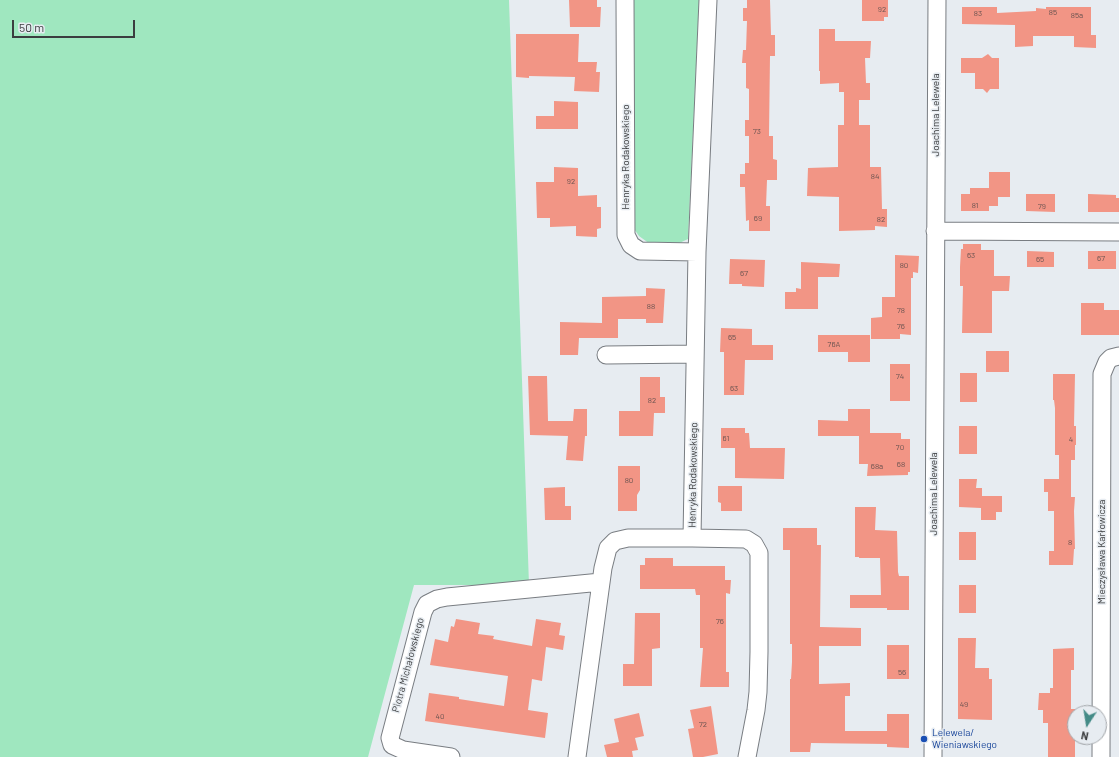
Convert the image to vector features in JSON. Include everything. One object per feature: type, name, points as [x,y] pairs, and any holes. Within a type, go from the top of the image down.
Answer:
[{"type":"street","name":"Henryka Rodakowskiego","points":[[625,0],[626,235],[631,245],[640,251],[697,252]]},
{"type":"street","name":"Henryka Rodakowskiego","points":[[708,0],[697,252],[692,538],[746,539],[754,544],[759,553],[758,692],[756,710],[746,757]]},
{"type":"street","name":"Joachima Lelewela","points":[[933,757],[937,0]]},
{"type":"street","points":[[935,231],[1119,232]]},
{"type":"street","points":[[606,355],[695,354]]},
{"type":"street","name":"Mieczysława Karłowicza","points":[[1101,757],[1102,374],[1107,362],[1111,358],[1119,356]]},
{"type":"street","points":[[576,757],[601,582],[605,556],[608,548],[615,541],[628,538],[692,538]]},
{"type":"street","name":"Piotra Michałowskiego","points":[[451,757],[398,748],[392,745],[390,738],[423,612],[430,601],[448,597],[601,582]]},
{"type":"green space","points":[[0,0],[509,0],[529,585],[414,585],[368,757],[0,757]]},
{"type":"green space","points":[[632,0],[699,0],[688,239],[675,245],[650,244],[639,236],[632,226]]},
{"type":"building","points":[[569,0],[597,0],[597,7],[601,7],[600,27],[570,27]]},
{"type":"building","points":[[747,0],[770,0],[771,35],[775,35],[775,56],[770,56],[769,136],[773,136],[773,159],[777,160],[777,180],[767,180],[766,206],[770,206],[770,231],[749,231],[749,220],[746,221],[745,187],[740,187],[740,174],[745,174],[745,163],[749,163],[749,136],[745,136],[745,120],[749,120],[749,89],[746,88],[746,63],[742,63],[743,50],[746,50],[747,21],[743,21],[743,8],[747,8]]},
{"type":"building","points":[[862,0],[888,0],[888,17],[884,17],[884,21],[862,21]]},
{"type":"building","points":[[962,7],[997,7],[997,13],[1036,11],[1036,8],[1046,9],[1046,7],[1091,7],[1091,35],[1096,35],[1096,48],[1074,47],[1074,36],[1033,36],[1033,46],[1015,47],[1015,25],[962,24]]},
{"type":"building","points":[[819,29],[835,29],[835,41],[871,41],[870,58],[865,58],[866,83],[870,83],[870,100],[859,100],[859,125],[870,125],[870,167],[881,167],[882,209],[887,209],[887,227],[875,226],[875,230],[839,231],[839,197],[807,196],[808,168],[838,167],[838,125],[844,125],[844,92],[839,92],[839,83],[820,84]]},
{"type":"building","points":[[516,34],[579,34],[578,62],[597,62],[596,72],[600,72],[599,92],[574,91],[575,77],[516,77]]},
{"type":"building","points":[[988,54],[992,58],[999,58],[999,89],[990,89],[987,93],[983,89],[975,89],[975,73],[961,73],[961,58],[982,58]]},
{"type":"building","points":[[554,101],[578,102],[578,129],[536,129],[536,116],[554,116]]},
{"type":"building","points":[[554,167],[578,168],[578,196],[597,195],[597,207],[601,207],[601,228],[597,229],[597,237],[576,236],[576,226],[550,227],[550,218],[537,218],[536,182],[554,182]]},
{"type":"building","points":[[989,172],[1010,172],[1010,197],[998,197],[998,206],[989,206],[989,211],[961,211],[961,194],[970,194],[970,188],[989,188]]},
{"type":"building","points":[[1026,194],[1055,194],[1055,212],[1026,211]]},
{"type":"building","points":[[1088,194],[1116,195],[1116,198],[1119,198],[1119,212],[1088,212]]},
{"type":"building","points":[[963,244],[981,244],[981,250],[994,250],[994,276],[1010,276],[1009,291],[992,291],[992,333],[962,333],[963,286],[960,286],[960,267],[961,249],[963,249]]},
{"type":"building","points":[[1027,251],[1054,252],[1054,267],[1027,267]]},
{"type":"building","points":[[1088,251],[1116,251],[1116,269],[1088,269]]},
{"type":"building","points":[[895,255],[919,256],[918,273],[913,272],[913,278],[911,278],[911,335],[900,334],[900,339],[871,339],[871,318],[882,317],[882,297],[895,297]]},
{"type":"building","points":[[730,259],[765,260],[764,287],[729,284]]},
{"type":"building","points":[[801,262],[840,264],[839,277],[818,277],[818,309],[785,309],[785,292],[796,292],[796,288],[801,289]]},
{"type":"building","points":[[646,288],[665,289],[663,323],[646,323],[646,319],[618,319],[618,338],[579,338],[578,355],[560,355],[560,322],[602,323],[602,297],[646,296]]},
{"type":"building","points":[[1081,303],[1104,303],[1104,310],[1119,310],[1119,335],[1081,335]]},
{"type":"building","points":[[721,328],[752,329],[752,345],[773,345],[773,360],[745,360],[744,395],[724,395],[724,352],[720,352]]},
{"type":"building","points":[[818,335],[870,335],[870,362],[848,362],[848,352],[818,352]]},
{"type":"building","points":[[986,351],[1009,351],[1009,372],[986,372]]},
{"type":"building","points":[[890,364],[910,364],[910,401],[890,401]]},
{"type":"building","points":[[960,373],[977,373],[977,402],[960,402]]},
{"type":"building","points":[[1053,374],[1075,374],[1074,426],[1076,426],[1076,445],[1075,460],[1071,460],[1071,497],[1075,497],[1075,549],[1073,565],[1049,565],[1049,551],[1054,551],[1054,511],[1048,511],[1048,492],[1044,492],[1044,479],[1059,479],[1059,455],[1055,455]]},
{"type":"building","points":[[528,376],[547,376],[548,421],[573,421],[574,409],[587,409],[587,436],[585,436],[583,461],[566,460],[568,436],[530,435]]},
{"type":"building","points":[[640,377],[660,377],[660,397],[665,397],[665,413],[654,413],[653,436],[619,436],[619,411],[640,411]]},
{"type":"building","points":[[848,409],[870,409],[870,433],[901,433],[901,439],[910,439],[910,472],[908,472],[908,475],[867,476],[868,464],[859,464],[859,436],[818,436],[818,420],[848,421]]},
{"type":"building","points":[[959,426],[977,426],[977,454],[959,454]]},
{"type":"building","points":[[721,428],[745,428],[745,433],[749,433],[750,448],[785,448],[784,479],[735,478],[735,448],[721,448]]},
{"type":"building","points":[[618,466],[640,466],[640,490],[637,495],[637,511],[618,511]]},
{"type":"building","points":[[959,479],[977,479],[976,488],[982,488],[982,496],[1002,496],[1002,512],[996,512],[996,520],[981,520],[981,508],[959,507]]},
{"type":"building","points":[[718,486],[742,486],[742,511],[721,511],[721,503],[718,502]]},
{"type":"building","points":[[565,487],[565,506],[571,506],[571,520],[545,520],[544,488]]},
{"type":"building","points":[[855,507],[876,507],[875,530],[897,531],[898,572],[899,576],[909,576],[909,610],[887,610],[887,608],[850,608],[850,595],[881,595],[880,558],[855,557]]},
{"type":"building","points":[[783,528],[817,528],[817,545],[821,545],[820,627],[861,628],[861,646],[819,646],[819,684],[850,683],[850,696],[845,696],[845,731],[887,731],[887,714],[909,714],[909,748],[887,747],[887,744],[811,743],[810,752],[790,752],[790,679],[792,644],[790,644],[790,550],[783,550]]},
{"type":"building","points":[[959,532],[976,532],[976,560],[959,560]]},
{"type":"building","points":[[645,558],[673,558],[673,566],[725,566],[725,580],[731,580],[730,594],[726,593],[726,672],[729,672],[729,687],[700,687],[703,648],[700,648],[700,595],[696,595],[695,589],[640,589],[640,565],[645,565]]},
{"type":"building","points":[[959,585],[976,585],[976,613],[959,613]]},
{"type":"building","points":[[635,613],[660,613],[660,648],[652,649],[652,686],[623,686],[623,664],[634,664]]},
{"type":"building","points":[[456,619],[480,623],[478,634],[494,636],[493,639],[532,646],[536,619],[561,623],[559,635],[565,636],[563,650],[546,647],[542,681],[532,679],[528,710],[548,713],[545,738],[425,721],[429,693],[504,706],[508,676],[430,665],[435,639],[448,642],[451,626],[454,627]]},
{"type":"building","points":[[958,638],[976,638],[975,668],[989,668],[989,679],[992,679],[992,720],[958,719]]},
{"type":"building","points":[[887,645],[909,645],[909,679],[887,679]]},
{"type":"building","points":[[1074,648],[1074,670],[1071,670],[1071,705],[1067,705],[1067,745],[1075,745],[1075,757],[1048,757],[1048,723],[1043,723],[1043,710],[1038,710],[1039,693],[1050,693],[1050,688],[1053,688],[1053,649]]},
{"type":"building","points":[[711,706],[718,754],[693,757],[688,729],[694,728],[690,710]]},
{"type":"building","points":[[639,713],[644,736],[635,738],[638,750],[632,751],[633,757],[607,757],[604,745],[619,742],[614,719]]},
{"type":"place","name":"Lelewela/ Wieniawskiego","points":[[924,739]]}]
